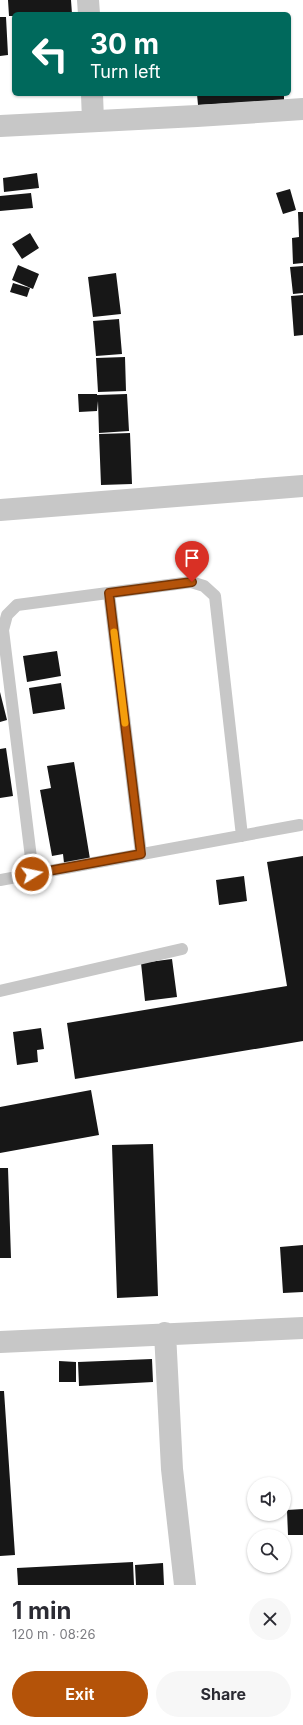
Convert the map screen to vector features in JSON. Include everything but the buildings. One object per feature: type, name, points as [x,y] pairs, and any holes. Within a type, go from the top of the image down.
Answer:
[{"type":"street","points":[[88,0],[88,12]]},
{"type":"street","points":[[92,96],[93,121]]},
{"type":"street","points":[[0,126],[303,109]]},
{"type":"street","points":[[0,510],[303,486]]},
{"type":"street","points":[[0,1342],[303,1328]]},
{"type":"street","points":[[166,1334],[172,1469],[184,1585]]},
{"type":"lane","points":[[32,874],[3,630],[7,615],[17,605],[192,582],[204,586],[215,596],[242,836]]},
{"type":"lane","points":[[109,593],[141,854]]},
{"type":"lane","points":[[0,880],[300,825]]},
{"type":"lane","points":[[0,991],[182,949]]},
{"type":"slow traffic","points":[[114,632],[125,723]]},
{"type":"route","points":[[32,874],[141,854],[109,593],[192,582]]}]
